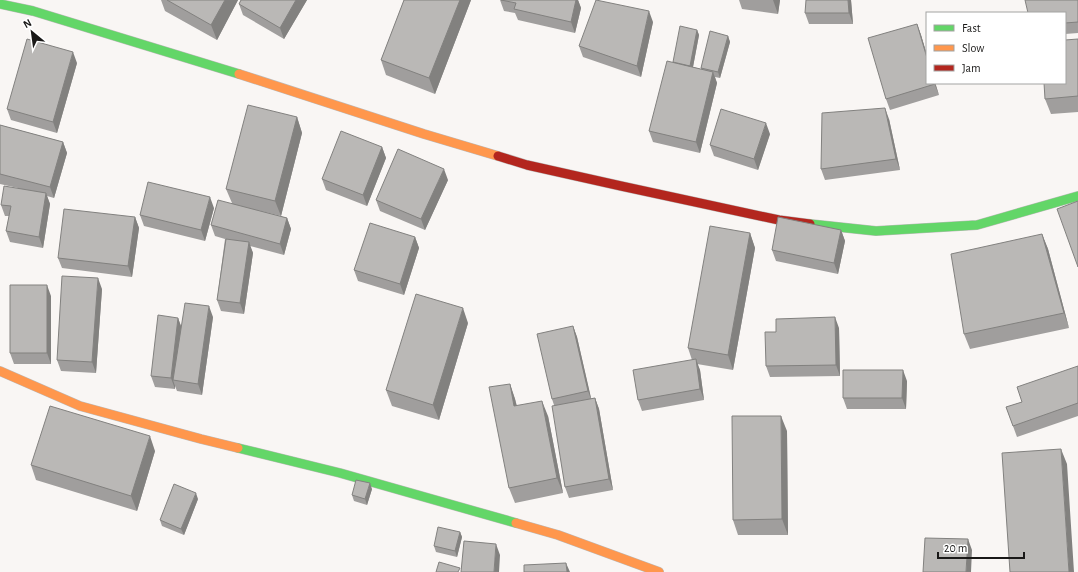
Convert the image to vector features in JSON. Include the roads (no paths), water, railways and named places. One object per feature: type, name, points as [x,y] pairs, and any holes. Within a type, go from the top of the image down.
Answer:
[{"type":"street","points":[[0,4],[33,11],[183,56],[424,134],[527,165],[780,220],[876,231],[978,225],[1078,196]]},
{"type":"street","points":[[0,371],[80,406],[201,439],[340,473],[452,504],[558,535],[659,572]]}]
